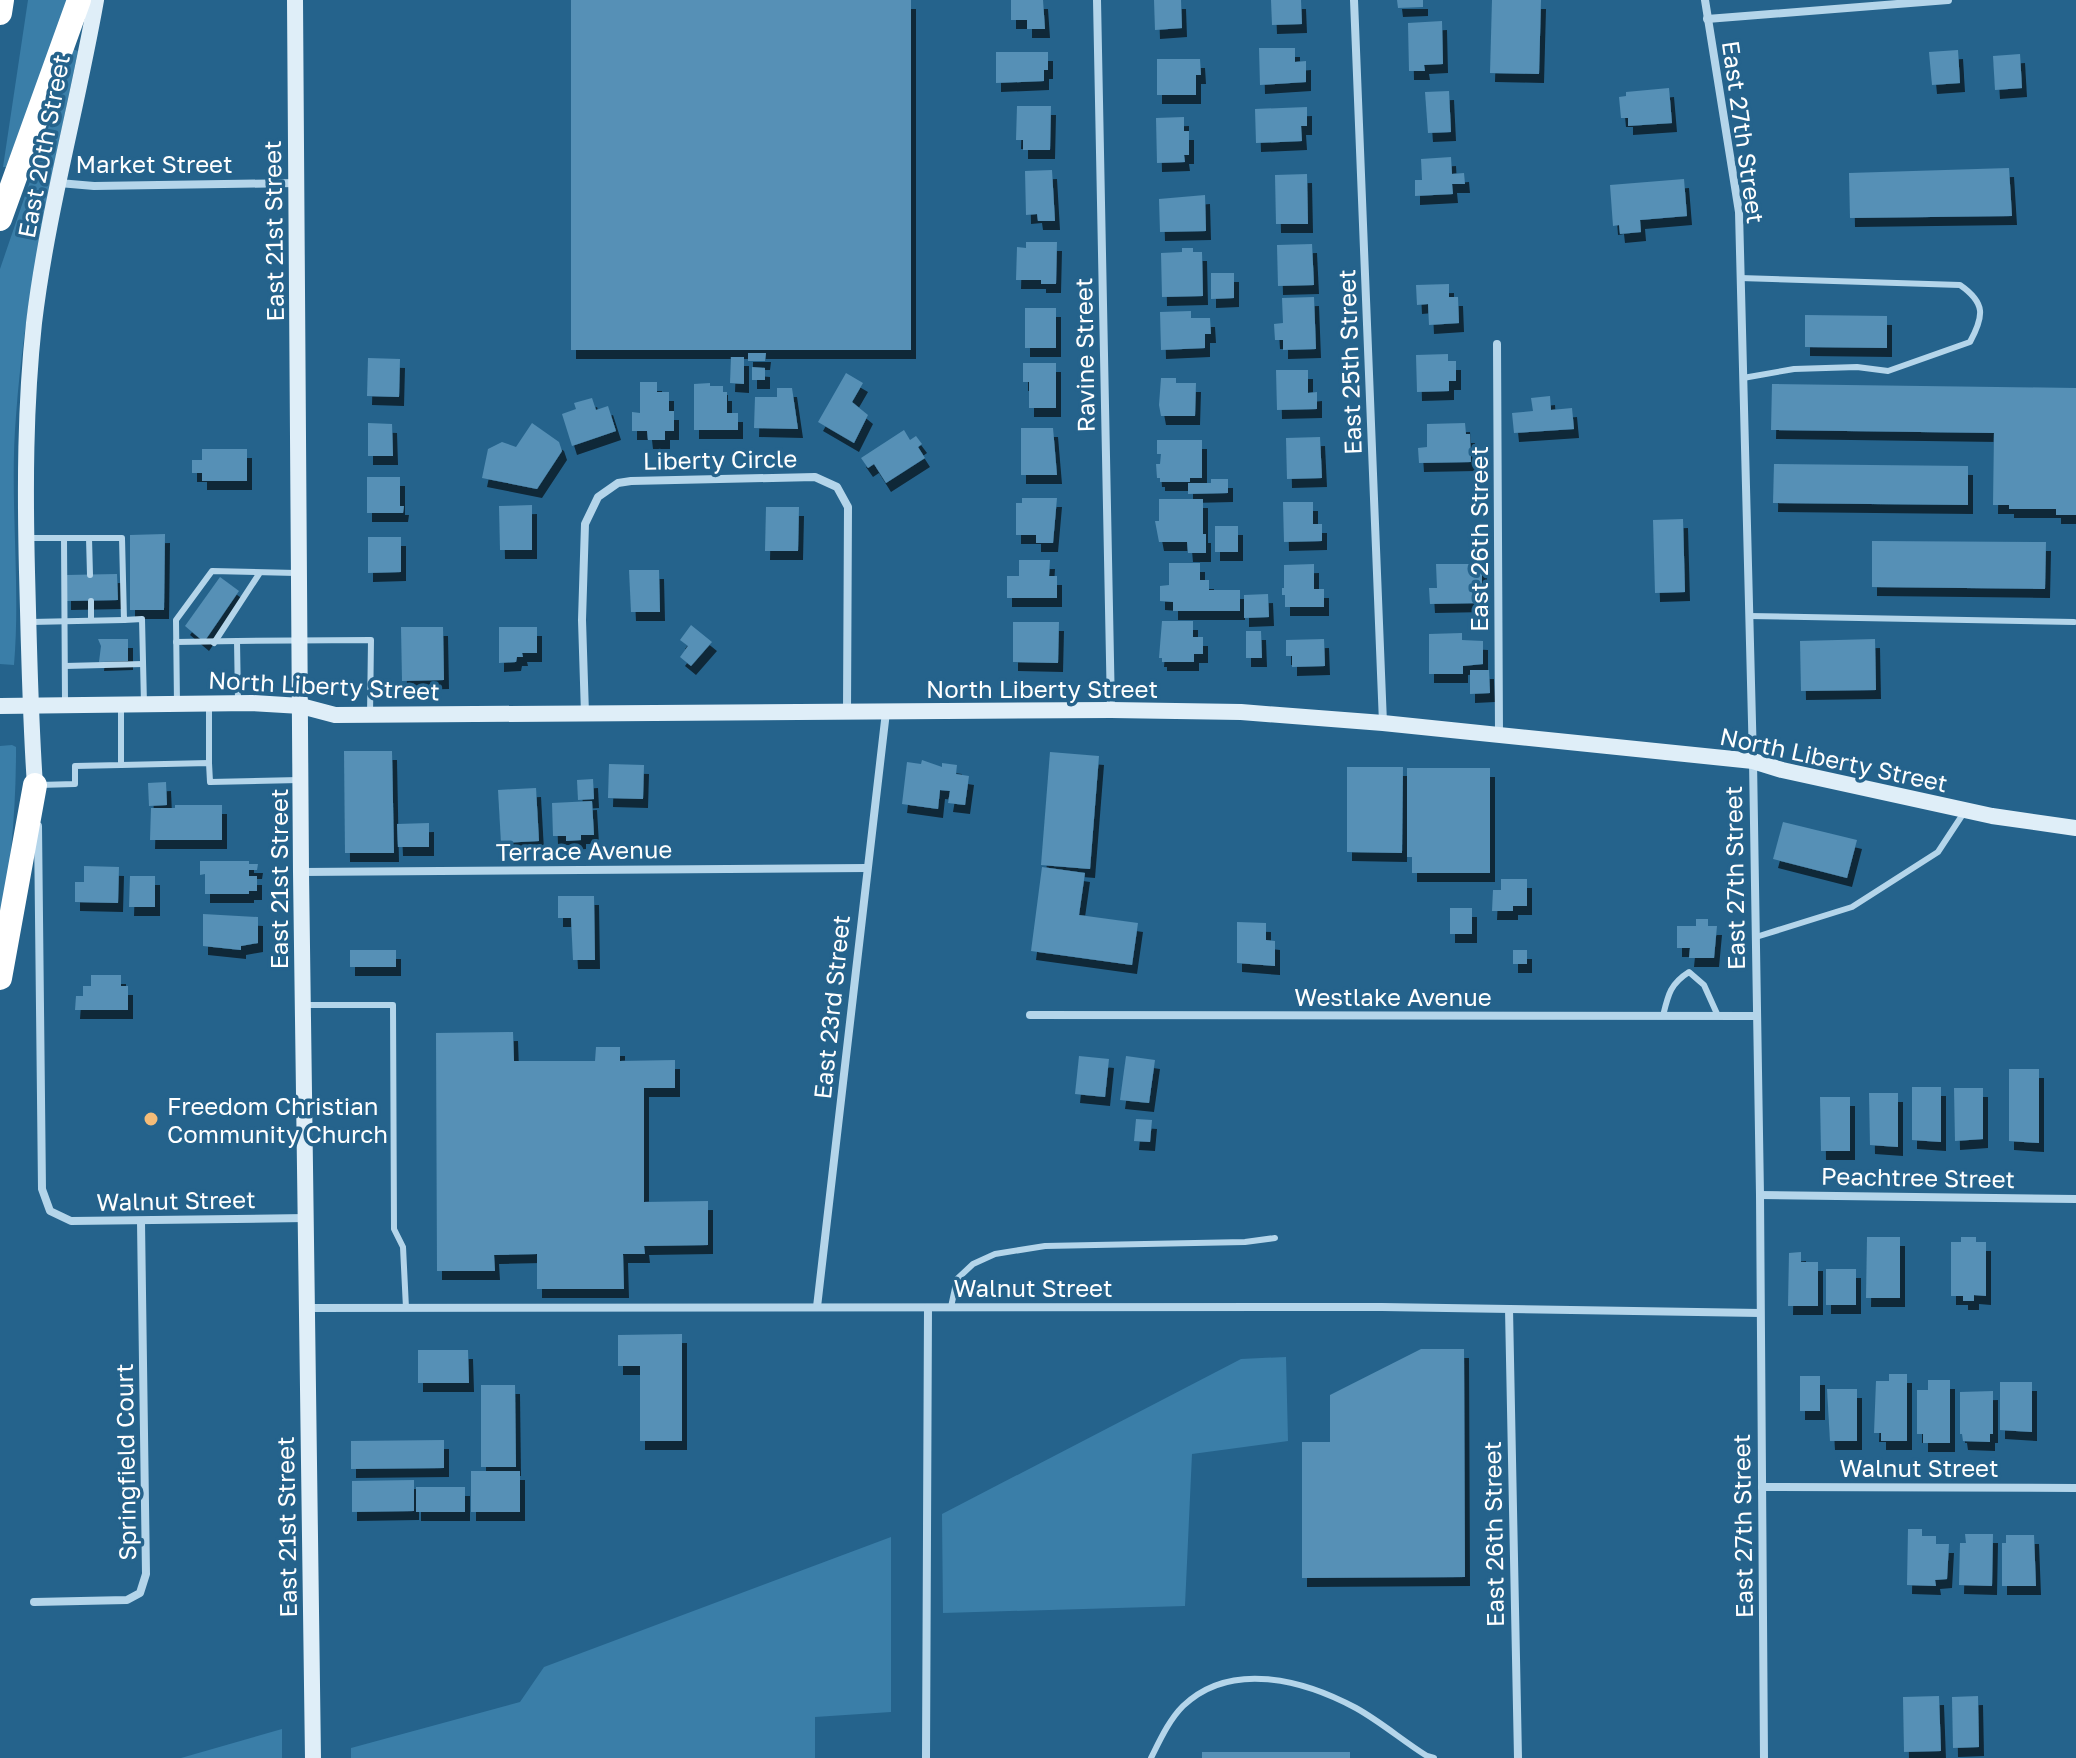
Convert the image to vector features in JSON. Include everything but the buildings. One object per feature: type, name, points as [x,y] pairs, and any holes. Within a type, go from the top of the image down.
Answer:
[{"type":"highway","points":[[0,13],[2,0]]},
{"type":"highway","points":[[0,219],[79,0]]},
{"type":"highway","points":[[0,978],[35,785]]},
{"type":"street","name":"East 20th Street","points":[[50,1211],[42,1189],[41,910],[30,705],[26,448],[38,295],[96,0]]},
{"type":"street","name":"East 21st Street","points":[[295,0],[301,872],[313,1758]]},
{"type":"street","name":"Ravine Street","points":[[1097,0],[1111,710]]},
{"type":"street","name":"East 25th Street","points":[[1354,0],[1383,723]]},
{"type":"street","name":"East 27th Street","points":[[1705,0],[1739,212],[1753,761],[1764,1758]]},
{"type":"street","points":[[1707,19],[1948,0]]},
{"type":"street","name":"Market Street","points":[[59,183],[94,186],[297,183]]},
{"type":"street","name":"East 26th Street","points":[[1497,344],[1499,735]]},
{"type":"street","name":"Liberty Circle","points":[[585,714],[582,620],[585,524],[598,497],[618,483],[631,481],[815,477],[837,487],[848,507],[847,712]]},
{"type":"street","name":"North Liberty Street","points":[[0,706],[238,703],[301,706],[335,715],[1111,710],[1241,712],[1383,723],[1753,761],[1965,811],[2076,828]]},
{"type":"street","name":"East 23rd Street","points":[[817,1307],[886,712]]},
{"type":"street","name":"Terrace Avenue","points":[[301,872],[867,868]]},
{"type":"street","name":"Westlake Avenue","points":[[1030,1015],[1756,1016]]},
{"type":"street","name":"Peachtree Street","points":[[1760,1195],[2076,1199]]},
{"type":"street","name":"Walnut Street","points":[[50,1211],[71,1221],[306,1218]]},
{"type":"street","name":"Springfield Court","points":[[34,1602],[127,1600],[140,1593],[146,1574],[141,1222]]},
{"type":"street","name":"Walnut Street","points":[[307,1308],[951,1307],[1760,1313]]},
{"type":"street","points":[[926,1758],[928,1308]]},
{"type":"street","name":"East 26th Street","points":[[1509,1309],[1518,1758]]},
{"type":"street","name":"Walnut Street","points":[[1762,1487],[2076,1488]]},
{"type":"lane","points":[[1740,278],[1960,285],[1975,295],[1981,309],[1979,325],[1970,342],[1888,371],[1857,367],[1794,369],[1743,378]]},
{"type":"lane","points":[[26,538],[122,538],[124,620]]},
{"type":"lane","points":[[64,538],[65,705]]},
{"type":"lane","points":[[89,538],[90,575]]},
{"type":"lane","points":[[177,704],[176,620],[212,571],[300,573]]},
{"type":"lane","points":[[214,643],[259,574]]},
{"type":"lane","points":[[195,595],[203,601]]},
{"type":"lane","points":[[91,601],[91,620]]},
{"type":"lane","points":[[221,616],[229,622]]},
{"type":"lane","points":[[1749,616],[2074,622]]},
{"type":"lane","points":[[28,622],[142,619],[144,704]]},
{"type":"lane","points":[[176,642],[371,640],[370,715]]},
{"type":"lane","points":[[237,641],[238,703]]},
{"type":"lane","points":[[65,666],[143,664]]},
{"type":"lane","points":[[209,703],[210,782],[301,780]]},
{"type":"lane","points":[[121,705],[121,765]]},
{"type":"lane","points":[[35,785],[75,784],[75,766],[209,763]]},
{"type":"lane","points":[[1755,938],[1852,907],[1938,852],[1965,811]]},
{"type":"lane","points":[[1663,1016],[1676,981],[1689,972],[1704,985],[1718,1016]]},
{"type":"lane","points":[[303,1005],[393,1005],[394,1229],[403,1247],[406,1308]]},
{"type":"lane","points":[[951,1307],[957,1279],[973,1264],[995,1254],[1045,1246],[1245,1242],[1275,1238]]},
{"type":"lane","points":[[1151,1758],[1164,1731],[1183,1706],[1203,1692],[1231,1680],[1255,1679],[1278,1680],[1321,1690],[1434,1758]]},
{"type":"shaded area","points":[[28,0],[69,0],[6,167],[3,167]]},
{"type":"shaded area","points":[[70,48],[78,51],[33,278],[20,370],[14,447],[14,665],[0,664],[0,269],[56,105],[57,85]]},
{"type":"shaded area","points":[[0,746],[16,747],[14,820],[0,934]]},
{"type":"shaded area","points":[[1286,1357],[1288,1441],[1192,1454],[1185,1606],[943,1613],[942,1514],[1241,1359]]},
{"type":"shaded area","points":[[891,1537],[891,1712],[815,1717],[815,1758],[351,1758],[351,1748],[520,1702],[544,1667]]},
{"type":"shaded area","points":[[282,1729],[282,1758],[181,1758]]},
{"type":"place","name":"Freedom Christian Community Church","points":[[151,1119]]}]
